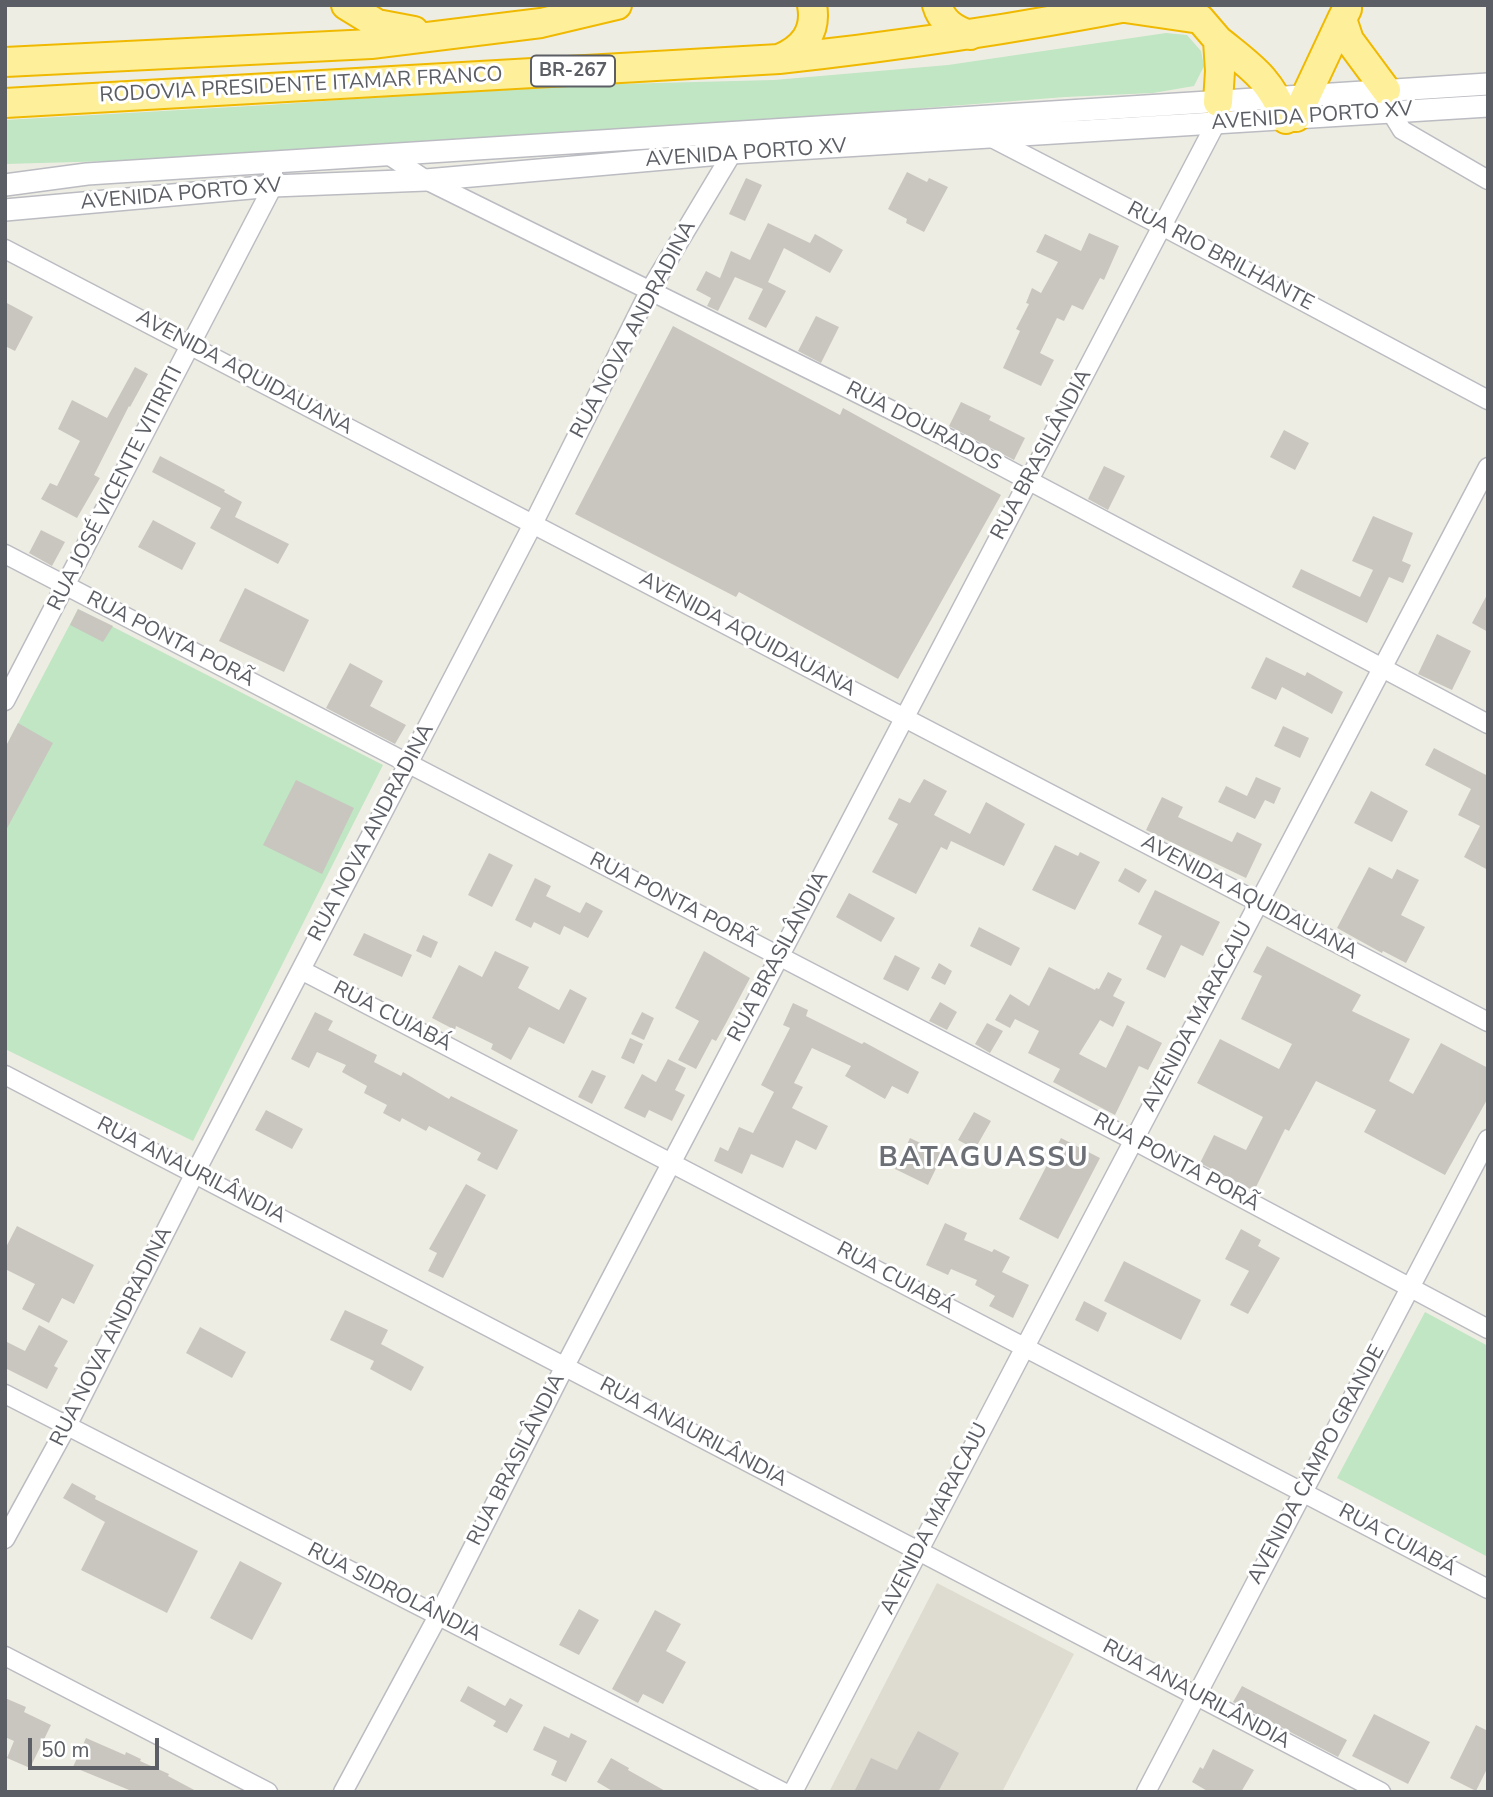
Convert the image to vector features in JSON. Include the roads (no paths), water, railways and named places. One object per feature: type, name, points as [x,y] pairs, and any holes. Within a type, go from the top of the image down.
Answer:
[{"type":"highway","points":[[346,5],[377,24],[437,36]]},
{"type":"highway","name":"RODOVIA PRESIDENTE ITAMAR FRANCO","points":[[5,62],[370,44],[541,23],[617,5]]},
{"type":"highway","points":[[779,59],[793,53],[804,43],[811,30],[814,15],[812,5]]},
{"type":"highway","points":[[937,5],[946,22],[970,36]]},
{"type":"highway","name":"RODOVIA PRESIDENTE ITAMAR FRANCO","points":[[5,103],[779,59],[970,36],[1131,6],[1200,19],[1218,40],[1265,79],[1291,107]]},
{"type":"highway","points":[[1345,12],[1349,40],[1388,101]]},
{"type":"highway","points":[[1291,107],[1345,12]]},
{"type":"highway","points":[[1217,113],[1220,71],[1218,40]]},
{"type":"street","name":"AVENIDA PORTO XV","points":[[5,210],[273,186],[426,180],[732,153],[990,137],[1217,113],[1388,101],[1488,84]]},
{"type":"street","name":"AVENIDA PORTO XV","points":[[1388,101],[1488,106]]},
{"type":"street","points":[[1388,101],[1402,130],[1488,180]]},
{"type":"street","name":"AVENIDA PORTO XV","points":[[5,184],[113,173],[950,117],[1217,113]]},
{"type":"street","name":"RUA BRASILÂNDIA","points":[[343,1792],[438,1616],[565,1366],[1162,226],[1217,113]]},
{"type":"street","name":"RUA RIO BRILHANTE","points":[[950,117],[1162,226],[1488,400]]},
{"type":"street","name":"RUA NOVA ANDRADINA","points":[[5,1539],[67,1426],[195,1173],[533,524],[650,290],[745,131]]},
{"type":"street","name":"RUA DOURADOS","points":[[390,156],[426,180],[1029,481],[1488,724]]},
{"type":"street","name":"RUA JOSÉ VICENTE VITIRITI","points":[[5,701],[273,186],[273,162]]},
{"type":"street","points":[[113,173],[116,200]]},
{"type":"street","name":"AVENIDA AQUIDAUANA","points":[[5,249],[1488,1022]]},
{"type":"street","name":"AVENIDA MARACAJU","points":[[793,1792],[1024,1347],[1488,467]]},
{"type":"street","name":"RUA PONTA PORÃ","points":[[5,555],[1133,1140],[1488,1329]]},
{"type":"street","name":"RUA CUIABÁ","points":[[301,970],[1488,1589]]},
{"type":"street","name":"RUA ANAURILÂNDIA","points":[[5,1075],[1381,1792]]},
{"type":"street","name":"AVENIDA CAMPO GRANDE","points":[[1146,1792],[1488,1139]]},
{"type":"street","name":"RUA SIDROLÂNDIA","points":[[5,1394],[783,1792]]},
{"type":"street","points":[[5,1656],[268,1792]]},
{"type":"district","name":"BATAGUASSU","points":[[984,1159]]}]
